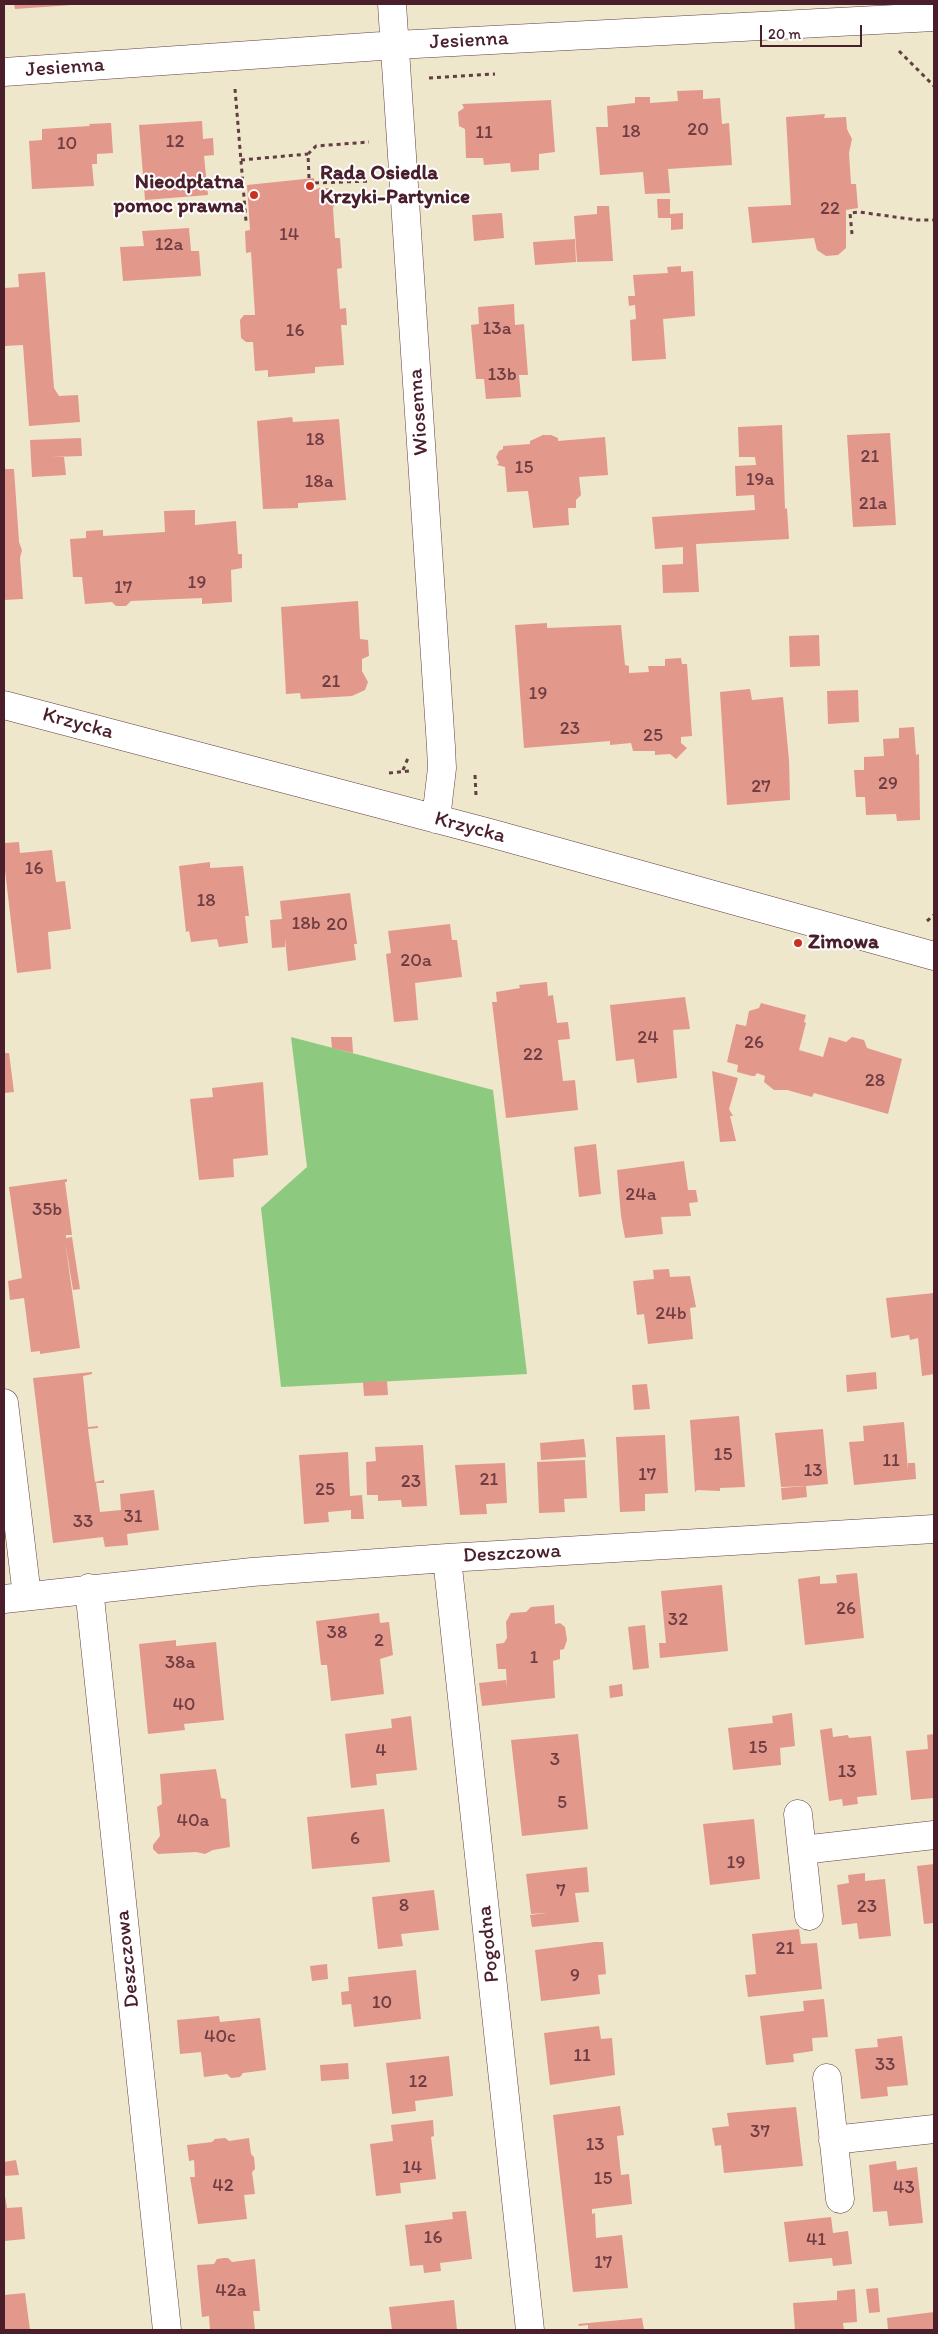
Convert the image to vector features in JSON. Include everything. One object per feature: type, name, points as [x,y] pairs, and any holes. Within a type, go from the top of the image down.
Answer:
[{"type":"street","name":"Wiosenna","points":[[392,4],[441,747],[442,768],[436,819]]},
{"type":"street","name":"Jesienna","points":[[4,72],[396,45],[934,17]]},
{"type":"street","name":"Krzycka","points":[[4,704],[436,819],[934,956]]},
{"type":"street","name":"Deszczowa","points":[[4,1403],[15,1597],[235,1573],[447,1558],[934,1529]]},
{"type":"street","name":"Pogodna","points":[[447,1558],[530,2330]]},
{"type":"street","name":"Deszczowa","points":[[90,1588],[167,2330]]},
{"type":"street","points":[[798,1814],[809,1916]]},
{"type":"street","points":[[802,1850],[934,1835]]},
{"type":"street","points":[[827,2078],[840,2199]]},
{"type":"street","points":[[833,2140],[934,2130]]},
{"type":"path","points":[[236,89],[241,160],[246,195],[246,221],[249,220]]},
{"type":"path","points":[[241,160],[308,154],[316,146],[370,142]]},
{"type":"path","points":[[308,154],[309,178]]},
{"type":"path","points":[[315,183],[373,181]]},
{"type":"path","points":[[852,234],[850,213],[858,212],[917,220],[934,220]]},
{"type":"path","points":[[926,921],[934,915]]},
{"type":"green space","points":[[291,1037],[493,1090],[527,1374],[281,1387],[261,1208],[307,1167]]},
{"type":"building","points":[[14,4],[72,4],[72,5],[15,9]]},
{"type":"building","points":[[703,90],[703,99],[720,98],[722,124],[729,123],[732,165],[668,169],[670,193],[645,194],[643,172],[600,175],[596,127],[608,127],[607,106],[635,103],[635,97],[650,97],[650,103],[678,101],[677,91]]},
{"type":"building","points":[[551,100],[555,152],[539,154],[539,170],[511,172],[510,163],[484,165],[483,158],[466,158],[465,129],[459,126],[458,112],[464,108],[462,104]]},
{"type":"building","points":[[825,114],[824,118],[846,117],[847,129],[852,139],[849,153],[851,184],[856,184],[858,208],[846,210],[846,248],[838,255],[826,256],[817,250],[814,238],[752,243],[748,207],[791,205],[786,117]]},
{"type":"building","points":[[202,121],[203,139],[213,138],[214,155],[204,156],[208,195],[145,200],[139,125]]},
{"type":"building","points":[[111,123],[113,153],[97,154],[97,164],[92,164],[94,186],[32,189],[29,141],[42,140],[42,129]]},
{"type":"building","points":[[314,178],[315,190],[329,188],[337,199],[333,208],[335,238],[340,238],[342,268],[337,269],[340,309],[346,308],[347,325],[341,325],[344,365],[315,367],[315,373],[268,377],[268,370],[255,371],[253,342],[246,342],[241,338],[240,320],[244,315],[255,315],[251,252],[246,253],[245,231],[250,230],[247,185]]},
{"type":"building","points":[[657,199],[670,199],[670,214],[683,213],[683,229],[671,230],[671,218],[658,218]]},
{"type":"building","points":[[597,206],[609,206],[613,261],[577,262],[574,216],[597,214]]},
{"type":"building","points":[[502,213],[504,238],[474,241],[472,215]]},
{"type":"building","points":[[189,228],[191,251],[199,251],[201,276],[123,281],[120,247],[144,246],[142,231]]},
{"type":"building","points":[[575,239],[576,262],[535,265],[533,242]]},
{"type":"building","points":[[681,266],[681,272],[693,271],[695,316],[663,319],[666,359],[632,361],[630,320],[636,319],[635,305],[629,306],[628,296],[635,296],[633,275],[668,273],[667,267]]},
{"type":"building","points":[[45,272],[54,388],[59,396],[78,395],[80,422],[29,426],[23,345],[4,346],[4,288],[19,287],[18,274]]},
{"type":"building","points":[[514,304],[515,325],[524,324],[528,375],[519,375],[521,397],[486,399],[484,379],[476,379],[471,325],[479,324],[478,307]]},
{"type":"building","points":[[292,417],[293,422],[339,419],[346,500],[298,503],[298,508],[263,509],[257,421]]},
{"type":"building","points":[[782,425],[785,509],[787,508],[789,539],[696,544],[699,592],[663,593],[662,565],[683,564],[683,547],[655,549],[652,517],[755,510],[754,495],[736,496],[735,466],[756,465],[755,457],[739,457],[738,427]]},
{"type":"building","points":[[890,433],[896,525],[853,527],[847,435]]},
{"type":"building","points":[[543,435],[551,435],[558,438],[558,441],[605,437],[608,475],[579,477],[581,495],[576,500],[576,508],[568,508],[569,525],[533,528],[528,491],[507,492],[505,467],[497,465],[499,463],[496,457],[499,451],[503,449],[503,446],[530,444],[530,441]]},
{"type":"building","points":[[81,438],[82,456],[51,457],[64,457],[66,475],[32,477],[30,440]]},
{"type":"building","points":[[4,469],[14,469],[19,542],[22,550],[20,558],[23,599],[4,600]]},
{"type":"building","points":[[195,510],[195,525],[236,521],[238,554],[242,554],[242,568],[231,570],[232,602],[202,604],[202,598],[131,601],[126,606],[116,606],[112,602],[85,604],[82,577],[73,577],[70,539],[86,538],[86,531],[103,530],[103,536],[165,532],[164,511]]},
{"type":"building","points":[[358,601],[360,639],[368,640],[369,656],[362,659],[362,671],[368,682],[365,690],[352,696],[301,699],[300,693],[286,694],[281,607]]},
{"type":"building","points":[[547,623],[547,628],[621,625],[625,665],[629,666],[629,673],[649,672],[648,666],[665,666],[665,659],[681,658],[682,664],[687,664],[692,736],[681,737],[681,743],[687,748],[676,759],[670,754],[655,755],[655,751],[633,751],[631,743],[610,745],[610,741],[524,748],[515,625]]},
{"type":"building","points":[[819,635],[820,666],[790,667],[789,636]]},
{"type":"building","points":[[750,689],[752,700],[783,697],[789,760],[790,800],[727,805],[720,692]]},
{"type":"building","points":[[858,690],[859,722],[828,724],[827,691]]},
{"type":"building","points":[[914,727],[916,755],[919,754],[920,820],[897,821],[896,814],[866,815],[865,797],[856,797],[854,770],[864,770],[864,757],[884,756],[883,739],[899,738],[899,728]]},
{"type":"building","points":[[19,842],[20,853],[52,850],[56,882],[65,881],[71,929],[48,932],[51,969],[17,973],[4,862],[4,843]]},
{"type":"building","points":[[210,862],[210,868],[243,866],[249,916],[245,916],[248,943],[219,947],[217,939],[191,942],[189,931],[186,932],[179,866]]},
{"type":"building","points":[[350,893],[357,944],[354,944],[356,960],[288,971],[285,938],[285,947],[272,948],[270,920],[282,919],[280,901]]},
{"type":"building","points":[[450,924],[452,940],[457,940],[462,977],[415,983],[418,1020],[394,1022],[386,954],[391,953],[388,931]]},
{"type":"building","points":[[547,982],[548,996],[553,995],[557,1023],[568,1022],[570,1039],[558,1040],[563,1081],[575,1080],[578,1110],[506,1118],[492,1002],[497,1002],[496,992],[520,988],[519,985]]},
{"type":"building","points":[[685,997],[690,1029],[673,1030],[677,1078],[637,1083],[634,1059],[616,1061],[610,1005]]},
{"type":"building","points":[[761,1003],[806,1015],[804,1022],[806,1023],[799,1050],[823,1057],[829,1037],[846,1042],[852,1037],[864,1040],[867,1048],[902,1059],[888,1114],[814,1093],[812,1097],[787,1090],[774,1090],[764,1082],[765,1076],[757,1073],[755,1076],[752,1076],[737,1072],[738,1065],[727,1062],[736,1024],[746,1026],[749,1011],[759,1008]]},
{"type":"building","points":[[331,1037],[352,1037],[353,1053],[332,1048]]},
{"type":"building","points":[[4,1053],[9,1053],[14,1092],[4,1093]]},
{"type":"building","points":[[712,1071],[738,1078],[729,1109],[733,1116],[730,1116],[736,1141],[720,1142]]},
{"type":"building","points":[[263,1082],[268,1155],[233,1159],[234,1177],[199,1180],[190,1099],[213,1097],[212,1088]]},
{"type":"building","points":[[596,1144],[601,1194],[579,1197],[574,1147]]},
{"type":"building","points":[[684,1161],[688,1190],[696,1190],[698,1202],[689,1203],[691,1216],[661,1217],[663,1234],[625,1238],[617,1170]]},
{"type":"building","points":[[67,1179],[67,1182],[65,1182],[72,1235],[66,1235],[66,1238],[72,1237],[80,1289],[73,1290],[65,1241],[80,1348],[40,1354],[40,1351],[31,1352],[24,1298],[10,1300],[8,1281],[22,1278],[9,1187]]},
{"type":"building","points":[[669,1269],[670,1277],[690,1276],[696,1307],[690,1308],[693,1339],[648,1344],[644,1314],[637,1315],[633,1281],[654,1279],[653,1270]]},
{"type":"building","points":[[934,1293],[934,1374],[922,1376],[918,1338],[910,1340],[909,1335],[891,1338],[886,1298]]},
{"type":"building","points":[[92,1372],[92,1374],[83,1376],[88,1427],[98,1426],[98,1428],[88,1429],[95,1482],[104,1480],[104,1483],[96,1483],[100,1512],[121,1510],[120,1494],[154,1490],[159,1530],[127,1534],[128,1545],[105,1547],[103,1537],[53,1543],[33,1378]]},
{"type":"building","points":[[876,1372],[877,1389],[847,1392],[846,1375]]},
{"type":"building","points":[[387,1381],[388,1395],[364,1396],[363,1382]]},
{"type":"building","points":[[647,1384],[650,1409],[634,1410],[632,1385]]},
{"type":"building","points":[[739,1416],[745,1487],[720,1488],[720,1491],[697,1490],[695,1492],[690,1420]]},
{"type":"building","points":[[904,1422],[908,1470],[908,1463],[915,1463],[916,1479],[854,1485],[849,1442],[864,1441],[863,1426]]},
{"type":"building","points":[[823,1429],[828,1484],[781,1487],[775,1433]]},
{"type":"building","points":[[665,1435],[668,1493],[645,1494],[645,1511],[620,1512],[616,1437]]},
{"type":"building","points":[[584,1439],[586,1457],[541,1460],[540,1443]]},
{"type":"building","points":[[423,1445],[427,1506],[402,1507],[401,1500],[378,1501],[378,1495],[367,1495],[366,1462],[376,1461],[375,1447]]},
{"type":"building","points":[[348,1452],[350,1496],[362,1495],[364,1519],[351,1519],[351,1510],[328,1512],[329,1522],[304,1524],[299,1455]]},
{"type":"building","points":[[585,1460],[587,1498],[564,1499],[565,1512],[539,1513],[537,1462]]},
{"type":"building","points":[[505,1463],[507,1503],[486,1504],[487,1514],[460,1515],[455,1465]]},
{"type":"building","points":[[806,1486],[807,1497],[782,1500],[781,1488]]},
{"type":"building","points":[[857,1573],[864,1638],[805,1645],[798,1579],[820,1576],[820,1584],[837,1583],[836,1575]]},
{"type":"building","points":[[722,1585],[728,1651],[660,1658],[659,1643],[666,1643],[661,1591]]},
{"type":"building","points":[[554,1605],[555,1624],[560,1623],[565,1627],[567,1640],[564,1649],[560,1650],[560,1659],[553,1661],[555,1698],[482,1706],[479,1683],[506,1680],[507,1688],[506,1669],[498,1669],[496,1644],[504,1643],[507,1638],[506,1622],[511,1613],[526,1612],[531,1607]]},
{"type":"building","points":[[379,1613],[380,1623],[389,1622],[393,1655],[380,1659],[384,1694],[331,1701],[327,1665],[321,1665],[316,1621]]},
{"type":"building","points":[[645,1625],[649,1668],[633,1670],[628,1627]]},
{"type":"building","points":[[176,1640],[176,1646],[216,1642],[224,1720],[184,1724],[185,1730],[148,1734],[139,1644]]},
{"type":"building","points":[[622,1684],[623,1696],[610,1698],[609,1686]]},
{"type":"building","points":[[792,1713],[795,1746],[780,1748],[781,1765],[733,1770],[728,1728],[773,1723],[772,1716]]},
{"type":"building","points":[[411,1716],[417,1770],[376,1774],[377,1785],[351,1788],[345,1734],[392,1728],[391,1719]]},
{"type":"building","points":[[832,1728],[833,1737],[848,1735],[849,1738],[871,1736],[877,1795],[857,1797],[858,1804],[843,1806],[842,1799],[829,1801],[820,1730]]},
{"type":"building","points":[[578,1734],[588,1829],[522,1836],[511,1740]]},
{"type":"building","points":[[934,1734],[934,1798],[911,1800],[906,1751],[928,1749],[927,1735]]},
{"type":"building","points":[[216,1769],[221,1798],[226,1799],[230,1847],[213,1850],[205,1854],[196,1852],[158,1854],[153,1849],[153,1845],[160,1836],[157,1807],[162,1804],[160,1774]]},
{"type":"building","points":[[384,1809],[390,1862],[312,1869],[307,1817]]},
{"type":"building","points":[[754,1819],[760,1879],[710,1885],[703,1824]]},
{"type":"building","points":[[934,1864],[934,1923],[924,1924],[917,1866]]},
{"type":"building","points":[[587,1867],[589,1892],[575,1893],[579,1922],[532,1927],[530,1915],[547,1913],[531,1914],[526,1874]]},
{"type":"building","points":[[865,1873],[865,1881],[885,1879],[891,1936],[859,1939],[857,1923],[842,1925],[837,1885],[849,1883],[848,1875]]},
{"type":"building","points":[[434,1890],[439,1930],[401,1934],[403,1946],[378,1949],[372,1897]]},
{"type":"building","points":[[799,1929],[801,1944],[817,1943],[822,1989],[748,1997],[745,1975],[756,1974],[752,1934]]},
{"type":"building","points":[[603,1942],[606,1974],[598,1975],[600,1994],[541,2001],[535,1950]]},
{"type":"building","points":[[327,1964],[328,1979],[312,1981],[310,1966]]},
{"type":"building","points":[[416,1970],[421,2019],[354,2027],[351,2004],[342,2005],[341,1992],[349,1991],[348,1977]]},
{"type":"building","points":[[824,1999],[828,2037],[812,2038],[813,2051],[793,2054],[794,2062],[766,2065],[760,2016],[804,2011],[803,2001]]},
{"type":"building","points":[[219,2016],[220,2022],[260,2018],[266,2070],[243,2073],[240,2077],[231,2078],[227,2074],[204,2077],[201,2052],[180,2054],[177,2020]]},
{"type":"building","points":[[599,2026],[601,2039],[612,2038],[615,2075],[550,2085],[544,2033]]},
{"type":"building","points":[[902,2036],[908,2085],[887,2087],[888,2096],[861,2099],[855,2049],[878,2047],[877,2039]]},
{"type":"building","points":[[449,2056],[453,2096],[415,2101],[416,2111],[392,2114],[386,2063]]},
{"type":"building","points":[[348,2063],[349,2079],[321,2081],[320,2065]]},
{"type":"building","points":[[620,2106],[624,2135],[617,2136],[621,2175],[629,2174],[632,2204],[592,2209],[592,2214],[595,2213],[596,2238],[622,2235],[628,2288],[573,2292],[553,2115]]},
{"type":"building","points":[[796,2107],[803,2166],[724,2173],[721,2145],[715,2146],[712,2128],[729,2126],[727,2113]]},
{"type":"building","points":[[433,2120],[434,2136],[431,2137],[436,2179],[400,2183],[401,2193],[376,2196],[370,2144],[393,2141],[391,2125]]},
{"type":"building","points":[[225,2138],[229,2141],[249,2138],[251,2154],[254,2157],[255,2169],[252,2172],[255,2194],[244,2195],[247,2219],[198,2224],[190,2177],[195,2177],[194,2160],[189,2161],[187,2145],[212,2142],[215,2139]]},
{"type":"building","points":[[16,2160],[19,2175],[4,2176],[4,2162]]},
{"type":"building","points":[[896,2161],[897,2170],[917,2167],[923,2223],[889,2226],[887,2211],[873,2212],[869,2165]]},
{"type":"building","points":[[4,2190],[7,2208],[22,2207],[25,2239],[4,2241]]},
{"type":"building","points":[[466,2211],[472,2259],[440,2263],[441,2271],[424,2273],[423,2265],[410,2266],[405,2225],[453,2219],[452,2212]]},
{"type":"building","points":[[831,2217],[833,2233],[848,2231],[852,2264],[833,2266],[832,2258],[789,2262],[784,2222]]},
{"type":"building","points":[[228,2258],[232,2262],[255,2259],[260,2311],[253,2311],[255,2330],[210,2330],[209,2316],[202,2317],[197,2265],[214,2264],[217,2259]]},
{"type":"building","points":[[878,2288],[880,2312],[869,2313],[866,2289]]},
{"type":"building","points":[[855,2289],[857,2322],[843,2323],[844,2330],[795,2330],[793,2303],[837,2300],[837,2291]]},
{"type":"building","points":[[25,2293],[30,2330],[4,2330],[4,2295]]},
{"type":"building","points":[[454,2300],[457,2330],[392,2330],[389,2307]]},
{"type":"building","points":[[934,2312],[934,2330],[888,2330],[887,2318]]},
{"type":"building","points":[[642,2318],[644,2330],[588,2330],[588,2325],[579,2326],[578,2324]]},
{"type":"place","name":"Rada Osiedla Krzyki-Partynice","points":[[310,186]]},
{"type":"place","name":"Nieodpłatna pomoc prawna","points":[[254,195]]},
{"type":"place","name":"Zimowa","points":[[798,943]]}]
